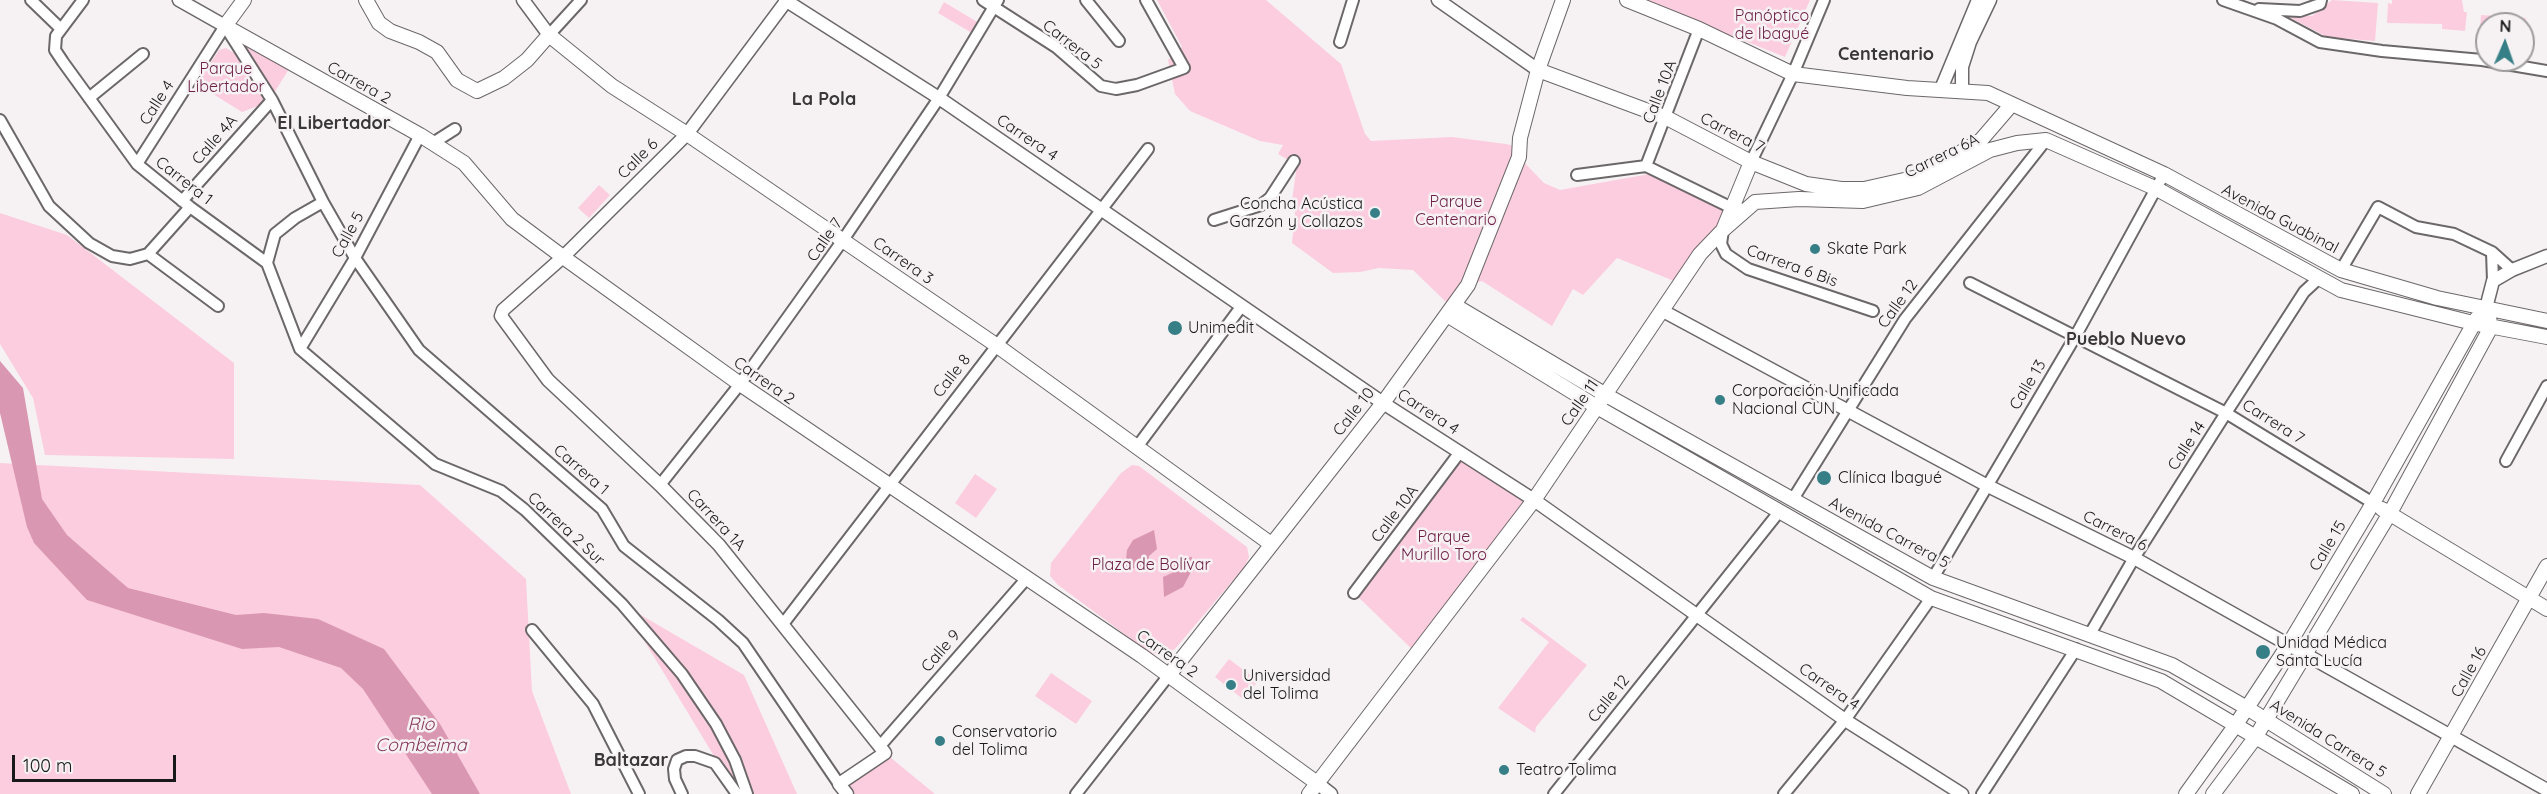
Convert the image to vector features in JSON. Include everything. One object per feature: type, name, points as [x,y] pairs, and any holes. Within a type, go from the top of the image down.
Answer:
[{"type":"main road","name":"Calle 4","points":[[225,26],[244,0]]},
{"type":"main road","points":[[366,0],[371,12],[386,28],[437,52],[457,80],[471,89],[483,90],[504,78],[527,60],[549,35]]},
{"type":"main road","name":"Calle 10","points":[[1169,675],[1383,402],[1450,310],[1472,274],[1516,163],[1520,138],[1538,70],[1563,0]]},
{"type":"main road","points":[[1627,0],[1700,29],[1793,74]]},
{"type":"main road","name":"Carrera 2","points":[[225,26],[420,135],[464,163],[512,219],[563,257],[740,384],[1169,675],[1313,788]]},
{"type":"main road","name":"Carrera 3","points":[[549,35],[612,86],[687,134],[996,345],[1272,544]]},
{"type":"main road","name":"Carrera 7","points":[[1538,70],[1667,118],[1750,162],[1806,184],[1864,189],[1922,176],[1986,145],[2012,104]]},
{"type":"main road","name":"Avenida Guabinal","points":[[1793,74],[1988,93],[2164,174],[2341,270],[2386,285],[2547,321]]},
{"type":"main road","name":"Avenida Guabinal","points":[[2046,140],[2157,189],[2341,290],[2473,323],[2547,337]]},
{"type":"main road","name":"Carrera 6A","points":[[1723,230],[1755,202],[1767,199],[1863,201],[1918,188],[1986,145],[2046,140]]},
{"type":"main road","name":"Calle 11","points":[[1313,788],[1533,500],[1700,254],[1723,230],[1730,207],[1750,162]]},
{"type":"main road","name":"Calle 15","points":[[2186,794],[2235,726],[2289,644],[2373,503],[2473,323],[2486,308]]},
{"type":"main road","name":"Calle 15","points":[[2486,308],[2491,327]]},
{"type":"main road","name":"Avenida Carrera 5","points":[[1450,310],[1933,578],[2172,665],[2247,708],[2384,794]]},
{"type":"main road","name":"Avenida Carrera 5","points":[[1450,310],[1597,407],[1931,598],[2161,681],[2352,794]]},
{"type":"main road","points":[[2213,794],[2255,738],[2390,513],[2491,327]]},
{"type":"main road","name":"Carrera 7","points":[[2373,503],[2547,609]]},
{"type":"main road","name":"Calle 16","points":[[2418,794],[2547,566]]},
{"type":"street","points":[[31,0],[61,29],[83,0]]},
{"type":"street","name":"Carrera 2","points":[[179,0],[225,26]]},
{"type":"street","name":"Carrera 3","points":[[523,0],[549,35]]},
{"type":"street","points":[[549,35],[580,0]]},
{"type":"street","name":"Carrera 4","points":[[787,0],[939,98],[1241,307],[1533,500],[1698,613],[1845,720],[1962,794]]},
{"type":"street","name":"Calle 6","points":[[505,324],[501,316],[502,310],[563,257],[687,134],[787,0]]},
{"type":"street","name":"Carrera 5","points":[[983,0],[996,4],[1056,47],[1101,86],[1116,89],[1137,85],[1184,68],[1146,0]]},
{"type":"street","points":[[1086,0],[1119,41]]},
{"type":"street","points":[[1340,42],[1353,0]]},
{"type":"street","name":"Carrera 7","points":[[1438,0],[1538,70]]},
{"type":"street","name":"Calle 11","points":[[1750,162],[1793,74],[1824,0]]},
{"type":"street","points":[[1941,89],[1978,0]]},
{"type":"street","points":[[1962,89],[1962,67],[1977,25],[1990,0]]},
{"type":"street","points":[[2223,0],[2277,19],[2320,42],[2382,51],[2482,60],[2547,71]]},
{"type":"street","points":[[2246,8],[2300,11],[2320,4],[2321,0]]},
{"type":"street","name":"Calle 7","points":[[660,485],[740,384],[843,240],[939,98],[996,4]]},
{"type":"street","name":"Carrera 1","points":[[225,26],[272,100],[323,202],[355,258],[419,350],[602,509],[624,546],[718,620],[743,643],[843,789]]},
{"type":"street","name":"Calle 4","points":[[137,164],[225,26]]},
{"type":"street","name":"Carrera 1","points":[[61,29],[55,41],[55,50],[137,164],[186,204],[267,262]]},
{"type":"street","name":"Calle 10A","points":[[1646,166],[1667,118],[1700,29]]},
{"type":"street","points":[[89,98],[143,54]]},
{"type":"street","name":"Calle 4A","points":[[148,254],[272,100]]},
{"type":"street","points":[[0,120],[49,206],[89,243],[112,256],[130,258],[148,254],[218,306]]},
{"type":"street","points":[[433,143],[455,129]]},
{"type":"street","name":"Calle 5","points":[[300,349],[355,258],[420,135]]},
{"type":"street","name":"Calle 12","points":[[1793,499],[1905,319],[2046,140]]},
{"type":"street","name":"Calle 8","points":[[783,624],[887,485],[1148,149]]},
{"type":"street","points":[[1214,220],[1261,205],[1270,198],[1294,161]]},
{"type":"street","points":[[1577,175],[1646,166]]},
{"type":"street","name":"Carrera 6A","points":[[1646,166],[1730,207],[1746,208]]},
{"type":"street","name":"Calle 13","points":[[1933,578],[2075,337],[2164,174]]},
{"type":"street","points":[[300,349],[267,262],[275,234],[295,218],[323,202]]},
{"type":"street","points":[[2341,270],[2378,207],[2416,226],[2454,234],[2492,252],[2512,270]]},
{"type":"street","name":"Carrera 6 Bis","points":[[1723,230],[1721,244],[1726,254],[1748,269],[1874,311]]},
{"type":"street","name":"Calle 15","points":[[2486,308],[2493,281],[2492,252]]},
{"type":"street","points":[[2493,281],[2512,270],[2547,256]]},
{"type":"street","name":"Calle 14","points":[[2090,634],[2134,558],[2226,412],[2304,292],[2318,279]]},
{"type":"street","name":"Carrera 7","points":[[1970,283],[2226,412],[2373,503]]},
{"type":"street","points":[[1137,447],[1241,307]]},
{"type":"street","name":"Carrera 6","points":[[1663,311],[1848,413],[1986,485],[2134,558],[2547,790]]},
{"type":"street","name":"Carrera 1A","points":[[505,324],[548,380],[660,485],[719,545],[883,750]]},
{"type":"street","name":"Carrera 2 Sur","points":[[300,349],[428,459],[501,491],[582,562],[682,674],[716,724],[735,760],[747,794]]},
{"type":"street","points":[[2506,461],[2547,386]]},
{"type":"street","name":"Calle 10A","points":[[1354,593],[1460,452]]},
{"type":"street","name":"Calle 12","points":[[1554,794],[1779,512]]},
{"type":"street","name":"Calle 9","points":[[843,789],[883,750],[1027,578]]},
{"type":"street","points":[[1784,794],[1845,720],[1931,598]]},
{"type":"street","points":[[532,630],[593,704],[639,794]]},
{"type":"street","points":[[1982,794],[2076,649]]},
{"type":"street","name":"Calle 10","points":[[1076,794],[1169,675]]},
{"type":"street","points":[[682,794],[675,779],[674,769],[677,760],[695,756],[716,763],[737,794]]},
{"type":"street","name":"Carrera 2","points":[[1313,788],[1331,794]]},
{"type":"green space","name":"Parque Centenario","points":[[1157,0],[1266,0],[1341,64],[1365,134],[1371,141],[1452,137],[1506,144],[1514,146],[1519,157],[1544,183],[1560,190],[1655,173],[1730,207],[1700,254],[1674,281],[1617,258],[1583,295],[1573,289],[1552,326],[1482,281],[1468,285],[1454,305],[1446,302],[1413,270],[1379,268],[1360,272],[1333,273],[1292,243],[1295,214],[1292,200],[1297,165],[1278,154],[1283,145],[1260,141],[1190,111],[1175,94],[1168,60],[1182,47]]},
{"type":"green space","name":"Panóptico de Ibagué","points":[[1642,0],[1810,0],[1785,57]]},
{"type":"green space","points":[[2332,0],[2378,3],[2375,41],[2327,37],[2283,14],[2312,16]]},
{"type":"green space","points":[[2392,0],[2462,0],[2464,12],[2467,12],[2465,31],[2442,29],[2442,24],[2387,23],[2388,3],[2392,4]]},
{"type":"green space","points":[[944,2],[979,23],[972,33],[938,13]]},
{"type":"green space","points":[[237,38],[289,69],[274,93]]},
{"type":"green space","name":"Parque Libertador","points":[[226,48],[234,53],[267,94],[266,103],[242,112],[197,84],[219,50]]},
{"type":"green space","points":[[599,185],[610,195],[589,218],[578,208]]},
{"type":"green space","points":[[0,213],[67,235],[234,363],[234,459],[45,455],[33,398],[0,344]]},
{"type":"green space","name":"Parque Murillo Toro","points":[[1460,452],[1534,500],[1417,654],[1354,593]]},
{"type":"green space","points":[[0,463],[420,485],[526,579],[532,691],[571,794],[0,794]]},
{"type":"green space","name":"Plaza de Bolívar","points":[[1132,465],[1139,466],[1247,547],[1249,557],[1245,566],[1175,649],[1162,655],[1150,653],[1058,585],[1050,576],[1051,563],[1121,473]]},
{"type":"green space","points":[[975,474],[997,489],[976,518],[955,503]]},
{"type":"green space","points":[[622,604],[744,675],[797,794],[737,794]]},
{"type":"green space","points":[[1523,617],[1587,665],[1536,727],[1535,733],[1498,708],[1549,642],[1520,620]]},
{"type":"green space","points":[[1229,659],[1258,681],[1244,700],[1215,677]]},
{"type":"green space","points":[[1051,673],[1092,701],[1076,724],[1035,696]]},
{"type":"green space","points":[[885,753],[935,794],[847,794],[839,784]]},
{"type":"water","name":"Rio Combeima","points":[[0,361],[23,388],[42,499],[67,535],[128,588],[236,615],[264,613],[318,619],[384,649],[440,724],[480,794],[432,794],[363,689],[341,668],[279,647],[242,649],[87,600],[34,543],[27,527],[0,413]]},
{"type":"water","points":[[1154,530],[1157,549],[1149,556],[1148,567],[1125,569],[1127,550],[1133,540]]},
{"type":"water","points":[[1192,557],[1191,572],[1183,587],[1164,597],[1163,577],[1172,573],[1175,560]]},
{"type":"place","name":"Concha Acústica Garzón y Collazos","points":[[1375,213]]},
{"type":"place","name":"Skate Park","points":[[1815,249]]},
{"type":"place","name":"Unimedit","points":[[1175,328]]},
{"type":"place","name":"Corporación Unificada Nacional CUN","points":[[1720,400]]},
{"type":"place","name":"Clínica Ibagué","points":[[1824,478]]},
{"type":"place","name":"Unidad Médica Santa Lucía","points":[[2263,652]]},
{"type":"place","name":"Universidad del Tolima","points":[[1231,685]]},
{"type":"place","name":"Conservatorio del Tolima","points":[[940,741]]},
{"type":"place","name":"Teatro Tolima","points":[[1504,770]]},
{"type":"district","name":"Centenario","points":[[1886,55]]},
{"type":"district","name":"La Pola","points":[[824,100]]},
{"type":"district","name":"El Libertador","points":[[334,124]]},
{"type":"district","name":"Pueblo Nuevo","points":[[2126,340]]},
{"type":"district","name":"Baltazar","points":[[631,761]]}]
